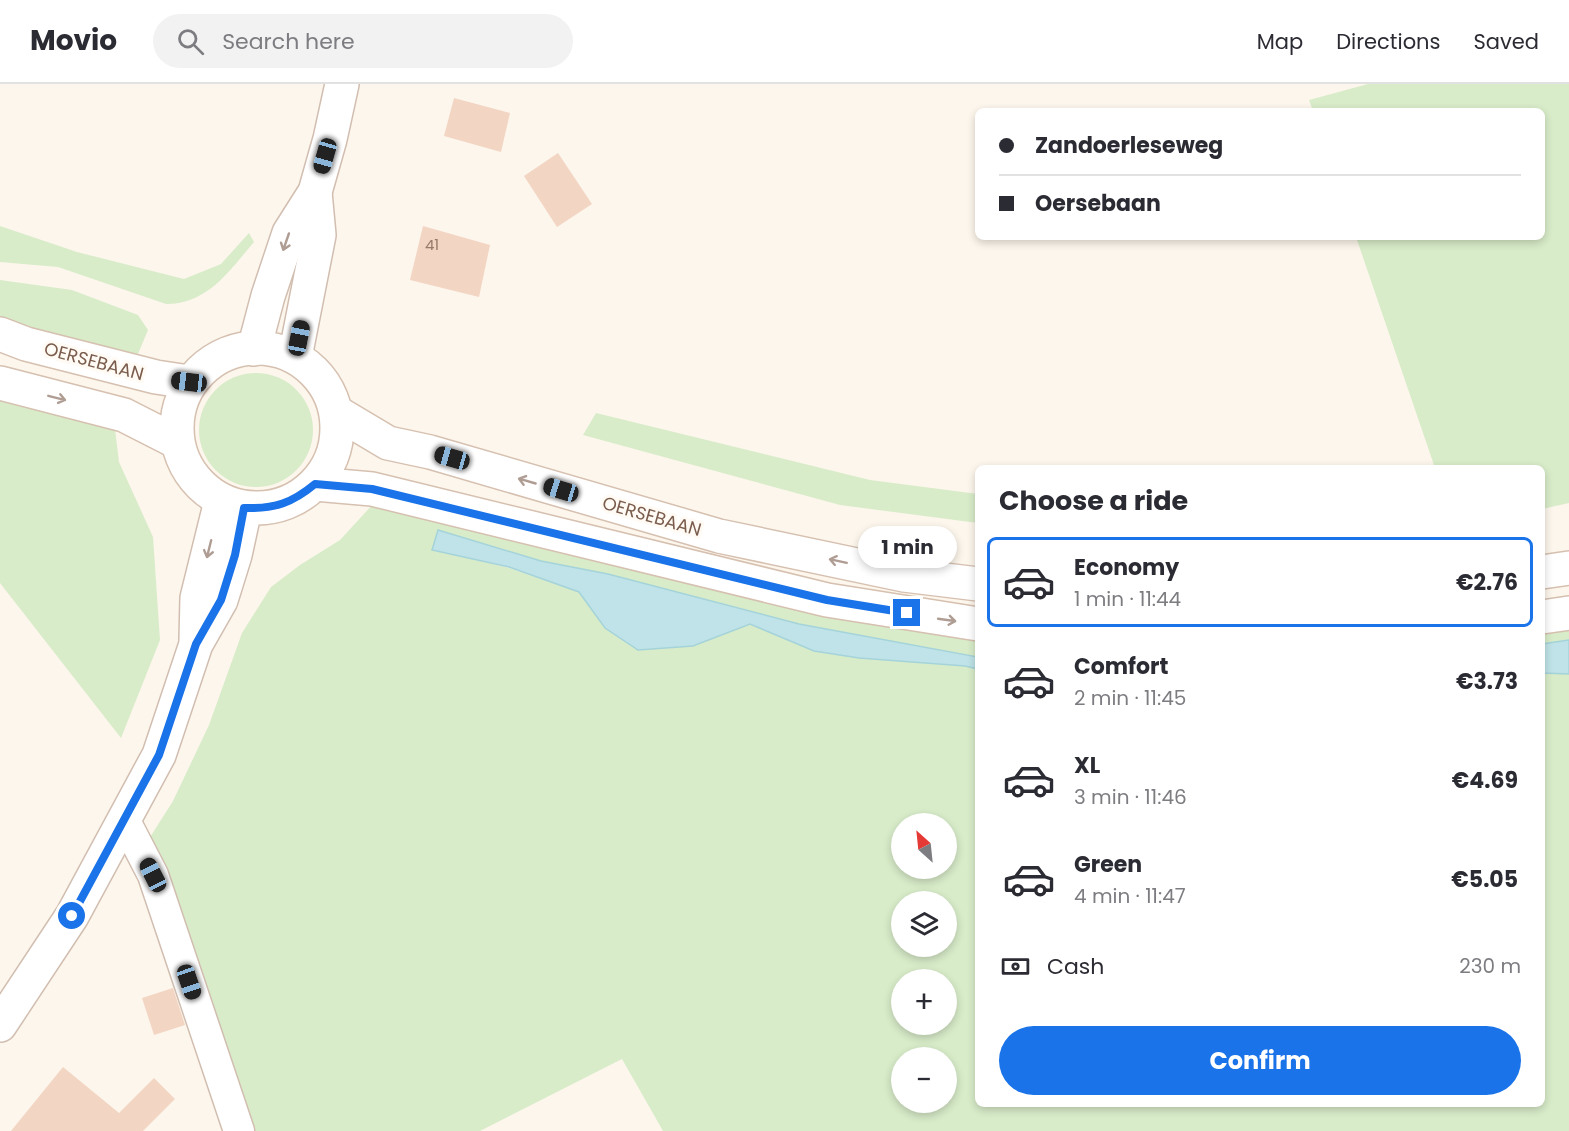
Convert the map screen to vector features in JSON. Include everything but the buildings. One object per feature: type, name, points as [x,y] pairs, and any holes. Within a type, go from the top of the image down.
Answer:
[{"type":"main road","points":[[254,348],[289,233],[315,192],[342,84]]},
{"type":"main road","points":[[295,357],[320,235],[315,192]]},
{"type":"main road","name":"OERSEBAAN","points":[[0,334],[26,344],[156,378],[189,382]]},
{"type":"main road","points":[[254,348],[273,349],[295,357],[314,371],[328,390],[336,412],[337,438],[330,463],[315,484],[300,496],[283,505],[264,509],[233,505],[200,486],[185,466],[177,442],[177,415],[181,398],[189,382],[201,369],[222,355],[254,348]]},
{"type":"main road","points":[[0,383],[124,415],[177,442]]},
{"type":"main road","name":"OERSEBAAN","points":[[336,412],[388,443],[430,452],[719,536],[904,576],[975,584]]},
{"type":"main road","points":[[315,484],[372,489],[827,600],[975,624]]},
{"type":"main road","points":[[0,1025],[72,916],[159,755],[196,644],[197,598],[233,505]]},
{"type":"main road","points":[[1545,572],[1569,568]]},
{"type":"main road","points":[[1545,617],[1569,613]]},
{"type":"street","points":[[125,821],[153,875],[239,1131]]},
{"type":"green space","points":[[1368,84],[1569,84],[1569,503],[1545,508],[1545,465],[1434,465],[1357,240],[1545,240],[1545,108],[1312,108],[1309,100]]},
{"type":"green space","points":[[0,226],[77,252],[184,279],[221,264],[249,233],[254,242],[226,274],[206,292],[181,303],[166,304],[58,267],[0,262]]},
{"type":"green space","points":[[0,280],[72,290],[138,315],[148,330],[135,361],[0,321]]},
{"type":"green space","points":[[256,373],[278,377],[296,390],[309,408],[313,430],[309,452],[296,470],[278,483],[256,487],[234,483],[216,470],[203,452],[199,430],[203,408],[216,390],[234,377]]},
{"type":"green space","points":[[0,394],[115,429],[119,462],[153,537],[160,640],[121,738],[0,583]]},
{"type":"green space","points":[[596,413],[870,480],[975,494],[975,523],[840,505],[583,435]]},
{"type":"green space","points":[[374,503],[975,630],[975,656],[799,624],[608,574],[541,561],[432,549],[509,568],[579,592],[605,628],[693,646],[750,624],[814,651],[859,658],[975,668],[975,1107],[1545,1107],[1545,673],[1569,674],[1569,1131],[663,1131],[622,1059],[480,1131],[244,1131],[145,845],[173,801],[209,725],[242,633],[271,587],[300,565],[340,540]]},
{"type":"green space","points":[[1569,626],[1569,640],[1545,644],[1545,630]]},
{"type":"water","points":[[438,530],[541,561],[608,574],[799,624],[975,656],[975,668],[859,658],[814,651],[750,624],[693,646],[638,650],[605,628],[579,592],[509,567],[432,550]]},
{"type":"water","points":[[1569,640],[1569,674],[1545,673],[1545,644]]},
{"type":"route","points":[[72,916],[159,755],[196,644],[221,600],[235,555],[244,508],[264,509],[283,505],[300,496],[315,484],[372,489],[827,600],[907,613]]}]
